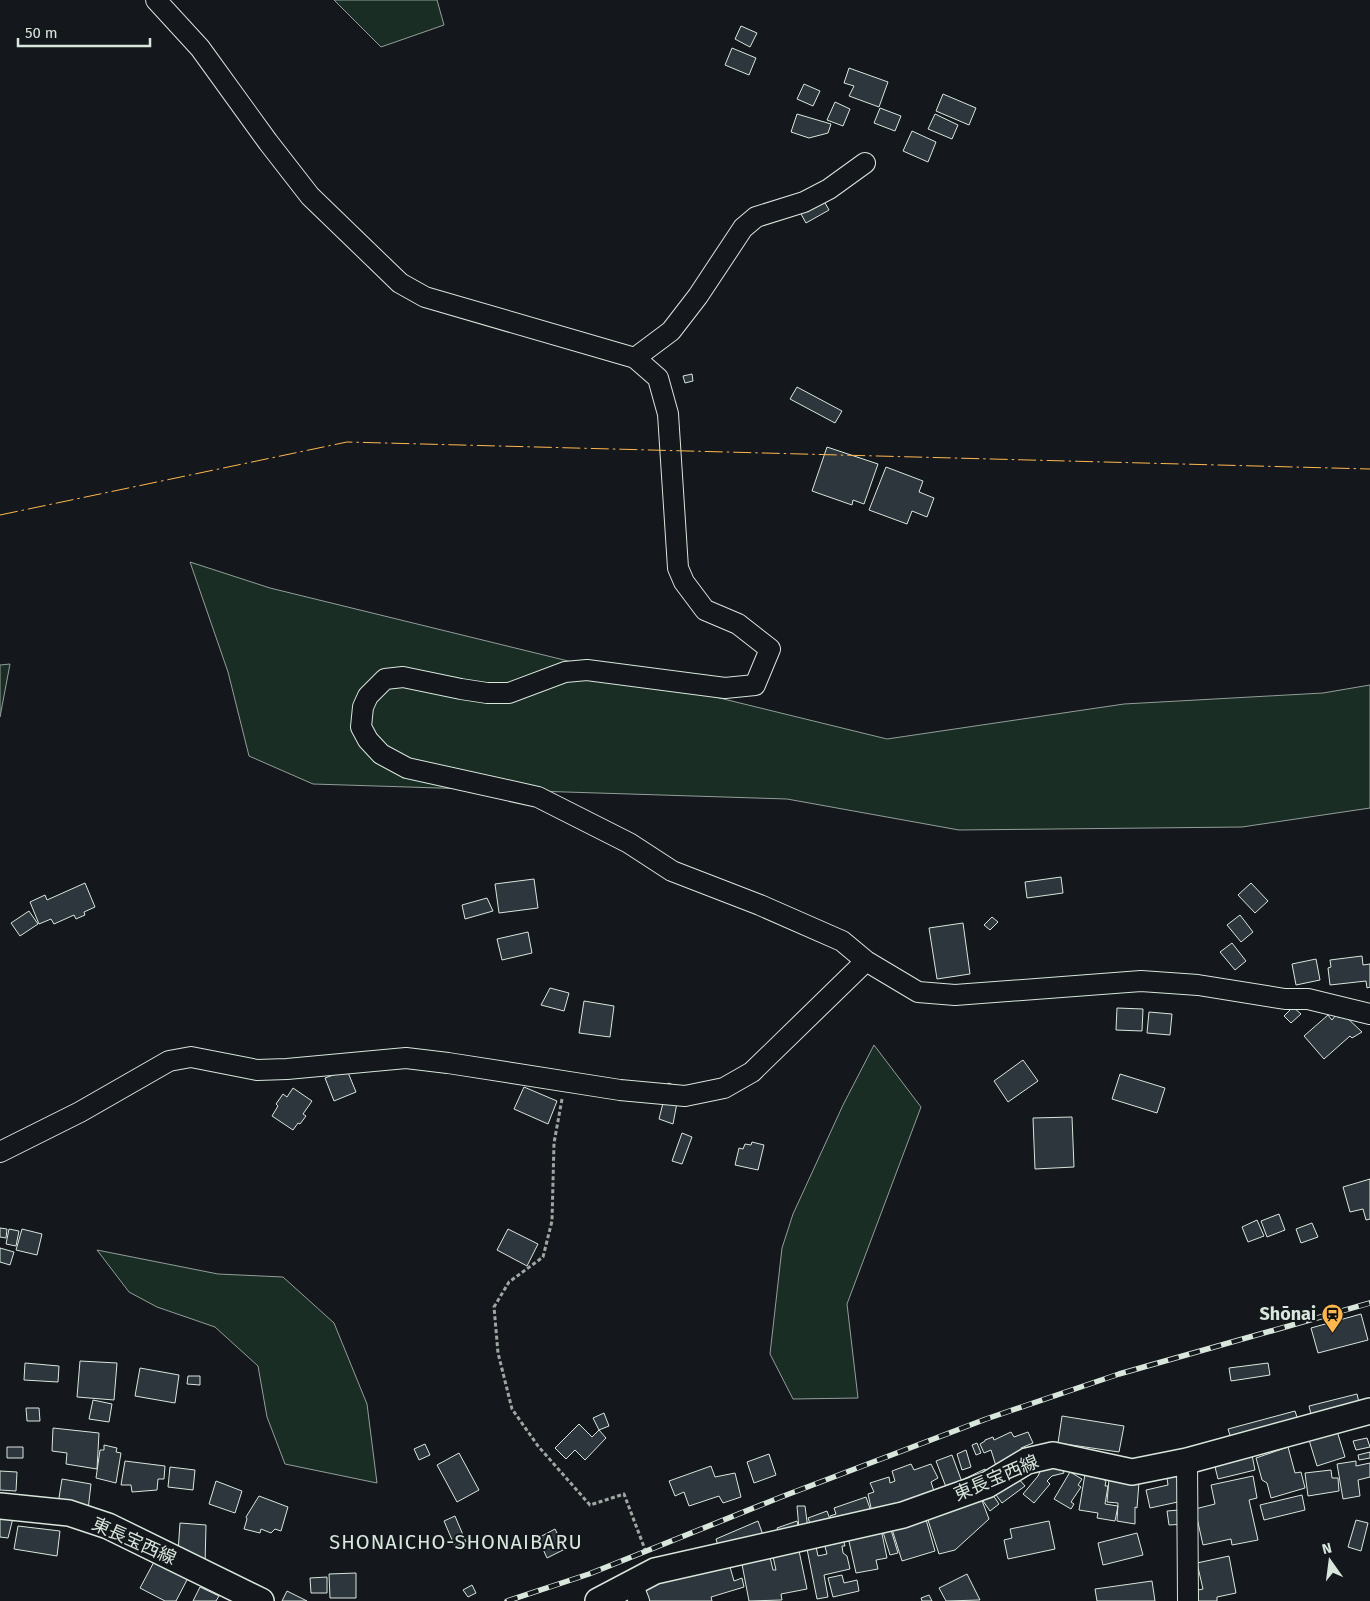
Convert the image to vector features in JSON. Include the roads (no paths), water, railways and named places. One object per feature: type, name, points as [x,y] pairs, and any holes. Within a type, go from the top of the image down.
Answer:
[{"type":"main road","name":"東長宝西線","points":[[598,1601],[636,1592],[655,1571],[903,1515],[987,1485],[1027,1461],[1053,1455],[1132,1472],[1187,1461],[1370,1410]]},
{"type":"main road","name":"東長宝西線","points":[[0,1506],[69,1513],[108,1526],[261,1601]]},
{"type":"street","points":[[156,0],[200,48],[310,196],[400,283],[425,297],[635,358],[658,378],[668,414],[678,568],[684,582],[705,610],[738,624],[770,649],[755,685],[725,688],[587,670],[565,672],[509,693],[461,690],[403,677],[385,679],[368,696],[363,708],[361,726],[368,740],[381,754],[407,768],[538,797],[629,843],[672,872],[760,905],[842,941],[866,961],[918,992],[955,994],[1141,981],[1198,985],[1285,999],[1308,1000],[1370,1014]]},
{"type":"street","points":[[635,358],[671,331],[698,296],[743,228],[756,217],[804,202],[829,189],[865,163]]},
{"type":"street","points":[[0,1152],[80,1112],[169,1061],[190,1057],[257,1070],[406,1058],[620,1090],[685,1096],[724,1088],[752,1072],[866,961]]},
{"type":"street","points":[[1187,1461],[1188,1601]]},
{"type":"railway","points":[[507,1601],[589,1574],[781,1497],[986,1419],[1119,1374],[1370,1303]]},
{"type":"place","name":"Shōnai","points":[[1332,1333]]},
{"type":"district","name":"SHONAICHO-SHONAIBARU","points":[[456,1542]]}]
